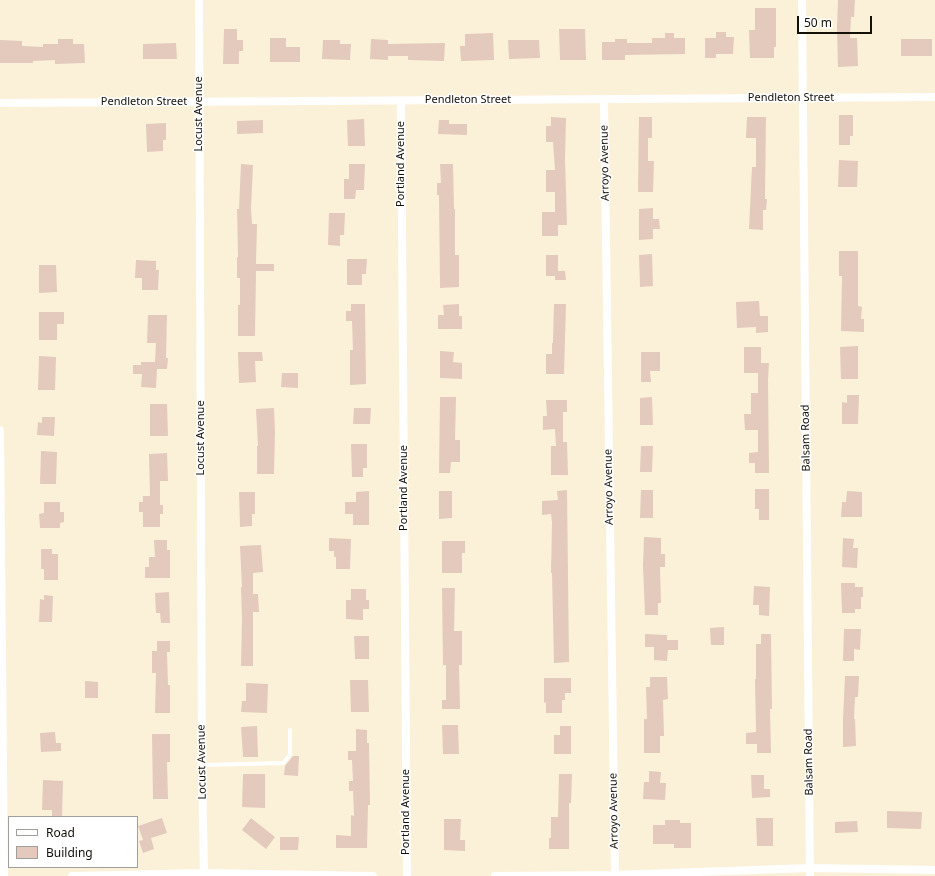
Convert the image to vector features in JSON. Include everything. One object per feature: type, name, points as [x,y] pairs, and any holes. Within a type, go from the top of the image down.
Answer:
[{"type":"street","name":"Locust Avenue","points":[[199,0],[202,765],[204,874]]},
{"type":"street","name":"Balsam Road","points":[[802,0],[810,872]]},
{"type":"street","name":"Pendleton Street","points":[[0,103],[935,97]]},
{"type":"street","name":"Arroyo Avenue","points":[[604,99],[615,875]]},
{"type":"street","name":"Portland Avenue","points":[[401,101],[407,876]]},
{"type":"street","points":[[0,430],[4,876]]},
{"type":"street","points":[[496,876],[935,870]]},
{"type":"street","points":[[72,876],[204,874],[373,876]]},
{"type":"lane","points":[[202,765],[283,763],[290,756],[290,730]]},
{"type":"building","points":[[838,0],[855,0],[854,17],[851,17],[850,38],[857,38],[858,66],[838,67]]},
{"type":"building","points":[[755,8],[776,8],[776,47],[774,47],[774,58],[750,58],[749,30],[755,30]]},
{"type":"building","points":[[224,29],[237,29],[237,40],[243,40],[243,51],[239,51],[239,64],[223,64]]},
{"type":"building","points":[[559,29],[585,29],[586,60],[560,60]]},
{"type":"building","points":[[716,32],[726,32],[726,37],[734,37],[733,54],[716,54],[716,58],[705,58],[705,38],[716,38]]},
{"type":"building","points":[[493,33],[494,60],[461,61],[460,46],[465,46],[465,34]]},
{"type":"building","points":[[665,33],[674,33],[674,38],[685,38],[685,54],[625,55],[625,60],[602,60],[602,42],[615,42],[615,39],[627,39],[627,43],[652,43],[652,38],[665,38]]},
{"type":"building","points":[[270,38],[286,38],[286,47],[300,47],[300,62],[270,62]]},
{"type":"building","points":[[58,39],[73,39],[73,44],[84,44],[85,63],[55,64],[55,60],[33,61],[33,63],[0,63],[0,40],[22,41],[22,46],[43,47],[43,44],[58,44]]},
{"type":"building","points":[[371,39],[388,40],[388,44],[445,43],[444,61],[408,60],[408,56],[388,56],[388,60],[370,59]]},
{"type":"building","points":[[901,39],[932,39],[932,56],[901,56]]},
{"type":"building","points":[[323,40],[340,40],[340,44],[351,44],[350,60],[322,59]]},
{"type":"building","points":[[508,40],[539,40],[540,58],[509,59]]},
{"type":"building","points":[[176,43],[177,59],[143,59],[143,44]]},
{"type":"building","points":[[839,115],[853,115],[853,136],[850,136],[850,145],[839,145]]},
{"type":"building","points":[[551,117],[566,118],[565,159],[567,225],[558,225],[558,236],[542,236],[542,212],[555,212],[555,192],[546,192],[546,170],[555,170],[553,142],[546,142],[546,126],[551,126]]},
{"type":"building","points":[[639,117],[652,117],[652,138],[648,138],[648,161],[654,161],[653,192],[638,192]]},
{"type":"building","points":[[747,117],[766,117],[765,199],[767,199],[766,210],[763,210],[763,230],[749,229],[752,167],[756,167],[756,138],[746,138]]},
{"type":"building","points":[[364,119],[365,146],[348,146],[347,120]]},
{"type":"building","points":[[263,120],[263,133],[237,134],[237,121]]},
{"type":"building","points":[[439,120],[449,120],[449,124],[467,124],[467,135],[438,134]]},
{"type":"building","points":[[166,123],[166,140],[163,140],[163,151],[147,152],[146,124]]},
{"type":"building","points":[[839,160],[858,161],[857,187],[838,187]]},
{"type":"building","points":[[241,164],[253,165],[251,208],[252,224],[257,224],[256,264],[274,264],[274,271],[256,271],[255,336],[238,336],[240,278],[237,278],[237,209],[239,209]]},
{"type":"building","points":[[349,164],[365,164],[364,190],[356,190],[355,199],[344,199],[344,179],[349,179]]},
{"type":"building","points":[[440,164],[453,164],[455,255],[459,255],[459,287],[440,288],[439,195],[437,195],[437,183],[441,183]]},
{"type":"building","points":[[653,208],[653,219],[659,219],[660,229],[653,229],[653,239],[639,240],[639,209]]},
{"type":"building","points":[[329,213],[345,213],[344,235],[340,235],[340,246],[328,245]]},
{"type":"building","points":[[839,251],[858,251],[858,306],[862,307],[861,319],[864,319],[864,332],[841,331],[842,276],[839,276]]},
{"type":"building","points":[[652,254],[653,286],[640,287],[639,255]]},
{"type":"building","points":[[546,255],[558,255],[558,271],[565,271],[566,280],[555,280],[555,276],[546,276]]},
{"type":"building","points":[[347,259],[367,259],[366,274],[362,274],[362,285],[347,285]]},
{"type":"building","points":[[136,260],[156,261],[156,270],[159,270],[158,290],[142,290],[142,278],[135,278]]},
{"type":"building","points":[[39,265],[56,265],[57,292],[39,293]]},
{"type":"building","points":[[759,301],[760,316],[768,316],[768,332],[756,333],[756,327],[737,328],[736,302]]},
{"type":"building","points":[[351,304],[365,304],[366,384],[350,385],[350,350],[353,350],[352,321],[346,321],[346,311],[351,311]]},
{"type":"building","points":[[459,304],[459,316],[462,316],[462,329],[438,329],[438,315],[444,315],[443,305]]},
{"type":"building","points":[[554,304],[566,304],[564,374],[546,374],[546,354],[552,354]]},
{"type":"building","points":[[39,312],[64,312],[64,324],[57,324],[57,340],[39,340]]},
{"type":"building","points":[[148,315],[167,315],[167,369],[157,369],[156,388],[141,387],[142,374],[133,374],[133,365],[141,365],[141,362],[155,362],[156,343],[147,343]]},
{"type":"building","points":[[858,346],[858,379],[841,379],[840,347]]},
{"type":"building","points":[[744,347],[761,347],[761,363],[769,363],[769,473],[755,473],[755,463],[749,463],[749,453],[758,452],[758,430],[745,430],[744,414],[751,414],[751,393],[758,393],[758,373],[744,373]]},
{"type":"building","points":[[440,351],[454,352],[453,362],[462,363],[462,379],[440,378]]},
{"type":"building","points":[[238,352],[262,352],[263,361],[255,361],[256,382],[239,383]]},
{"type":"building","points":[[641,352],[660,352],[660,371],[650,371],[651,382],[641,382]]},
{"type":"building","points":[[39,356],[56,357],[55,390],[38,390]]},
{"type":"building","points":[[282,373],[298,373],[298,388],[281,387]]},
{"type":"building","points":[[847,395],[859,395],[858,424],[842,424],[842,402],[847,403]]},
{"type":"building","points":[[440,397],[456,397],[455,440],[460,440],[460,462],[451,462],[450,473],[439,473]]},
{"type":"building","points":[[652,397],[653,425],[640,425],[640,398]]},
{"type":"building","points":[[546,400],[567,400],[567,412],[563,412],[563,442],[567,442],[568,475],[551,475],[551,446],[556,446],[555,429],[543,430],[543,416],[547,416]]},
{"type":"building","points":[[150,404],[167,404],[168,436],[150,436]]},
{"type":"building","points":[[274,408],[274,474],[257,474],[258,446],[256,409]]},
{"type":"building","points":[[354,408],[371,408],[370,424],[353,424]]},
{"type":"building","points":[[42,417],[55,417],[54,436],[37,435],[38,422],[42,423]]},
{"type":"building","points":[[351,444],[367,444],[367,468],[363,468],[363,477],[352,477]]},
{"type":"building","points":[[641,446],[653,446],[652,472],[640,472]]},
{"type":"building","points":[[41,451],[57,452],[56,484],[40,484]]},
{"type":"building","points":[[167,453],[168,481],[160,481],[160,505],[163,505],[163,514],[160,514],[160,527],[143,527],[143,512],[139,512],[139,502],[143,502],[143,496],[150,496],[149,454]]},
{"type":"building","points":[[755,489],[769,489],[769,520],[759,520],[759,509],[755,509]]},
{"type":"building","points":[[567,490],[569,662],[554,663],[551,573],[552,522],[551,514],[542,515],[542,501],[558,500],[557,491]]},
{"type":"building","points":[[641,490],[653,490],[653,518],[640,518]]},
{"type":"building","points":[[369,491],[369,525],[353,525],[353,514],[345,514],[345,502],[356,502],[356,492]]},
{"type":"building","points":[[439,491],[452,491],[452,518],[439,519]]},
{"type":"building","points":[[847,491],[862,492],[862,517],[841,517],[842,502],[846,502]]},
{"type":"building","points":[[239,492],[255,492],[255,514],[252,514],[252,526],[240,527]]},
{"type":"building","points":[[44,502],[60,502],[60,512],[64,512],[64,522],[60,523],[60,528],[40,528],[39,514],[44,513]]},
{"type":"building","points":[[644,537],[661,538],[661,554],[665,554],[665,567],[660,567],[661,603],[658,603],[658,615],[645,615],[643,566]]},
{"type":"building","points":[[329,538],[351,539],[350,569],[336,569],[336,557],[334,557],[334,551],[329,551]]},
{"type":"building","points":[[843,538],[854,539],[853,548],[858,548],[857,568],[842,567]]},
{"type":"building","points":[[154,540],[167,540],[167,550],[170,550],[170,578],[145,578],[145,567],[149,567],[149,557],[155,557]]},
{"type":"building","points":[[442,541],[465,541],[465,553],[462,553],[462,573],[442,573]]},
{"type":"building","points":[[261,545],[263,572],[253,573],[253,594],[258,594],[259,612],[253,612],[253,666],[241,666],[242,587],[240,546]]},
{"type":"building","points":[[41,549],[52,549],[52,554],[58,554],[58,580],[44,580],[44,569],[41,569]]},
{"type":"building","points":[[841,583],[855,583],[855,587],[863,587],[861,609],[855,609],[855,613],[842,613]]},
{"type":"building","points":[[754,586],[770,587],[769,616],[759,615],[759,605],[753,605]]},
{"type":"building","points":[[442,588],[455,588],[454,631],[462,631],[462,665],[459,665],[460,709],[442,709],[442,700],[446,700],[446,665],[443,665]]},
{"type":"building","points":[[351,589],[366,589],[366,600],[369,600],[369,609],[363,609],[363,620],[346,619],[346,600],[351,600]]},
{"type":"building","points":[[169,592],[170,623],[161,623],[160,613],[156,613],[155,593]]},
{"type":"building","points":[[44,595],[53,596],[52,622],[39,622],[40,599],[44,600]]},
{"type":"building","points":[[724,627],[724,645],[711,645],[710,628]]},
{"type":"building","points":[[844,629],[861,629],[860,650],[854,649],[854,661],[843,661]]},
{"type":"building","points":[[645,634],[667,635],[667,640],[678,640],[678,650],[668,650],[667,661],[654,660],[654,647],[645,647]]},
{"type":"building","points":[[761,634],[771,634],[771,753],[757,753],[757,744],[746,744],[746,733],[756,732],[756,644],[761,644]]},
{"type":"building","points":[[354,636],[369,636],[369,659],[355,659]]},
{"type":"building","points":[[157,641],[170,641],[170,652],[167,652],[168,685],[170,685],[170,713],[155,713],[156,673],[152,673],[152,651],[157,651]]},
{"type":"building","points":[[845,676],[859,676],[858,697],[855,697],[854,719],[856,746],[843,747],[843,719]]},
{"type":"building","points":[[650,677],[667,677],[668,699],[663,700],[664,736],[660,736],[660,753],[644,753],[644,719],[647,719],[646,687],[650,687]]},
{"type":"building","points":[[544,678],[571,678],[571,693],[565,693],[565,700],[562,700],[562,713],[546,713],[546,702],[544,703]]},
{"type":"building","points":[[350,680],[368,680],[369,712],[351,712]]},
{"type":"building","points":[[85,681],[98,682],[98,698],[85,698]]},
{"type":"building","points":[[246,683],[268,684],[267,713],[241,712],[242,701],[246,701]]},
{"type":"building","points":[[442,725],[458,725],[459,754],[443,754]]},
{"type":"building","points":[[257,726],[258,757],[243,757],[241,727]]},
{"type":"building","points":[[560,726],[571,726],[571,754],[554,754],[554,735],[560,735]]},
{"type":"building","points":[[356,729],[367,730],[367,743],[369,743],[370,805],[368,805],[367,848],[336,848],[336,835],[351,836],[351,815],[354,816],[353,791],[349,791],[349,781],[353,781],[352,760],[348,760],[348,751],[356,751]]},
{"type":"building","points":[[55,732],[56,743],[61,743],[61,751],[41,752],[40,733]]},
{"type":"building","points":[[152,734],[170,734],[170,762],[167,762],[168,799],[153,799]]},
{"type":"building","points":[[293,756],[299,756],[298,776],[284,775],[285,766]]},
{"type":"building","points":[[649,771],[661,772],[660,783],[666,783],[665,800],[643,799],[644,782],[649,782]]},
{"type":"building","points":[[243,774],[265,774],[265,808],[242,807]]},
{"type":"building","points":[[559,774],[572,774],[571,803],[569,803],[569,849],[549,849],[549,838],[551,838],[551,817],[558,817]]},
{"type":"building","points":[[751,775],[764,775],[764,789],[770,789],[770,797],[752,798]]},
{"type":"building","points":[[43,780],[63,781],[62,816],[52,816],[52,810],[42,810]]},
{"type":"building","points":[[887,811],[922,812],[921,829],[887,828]]},
{"type":"building","points":[[162,818],[167,833],[151,838],[154,849],[143,853],[139,841],[143,840],[138,826]]},
{"type":"building","points":[[251,818],[275,837],[266,849],[242,830]]},
{"type":"building","points":[[756,818],[773,818],[773,846],[757,846]]},
{"type":"building","points":[[444,819],[461,819],[460,840],[465,840],[465,851],[444,850]]},
{"type":"building","points":[[665,820],[680,820],[680,823],[691,823],[691,848],[674,848],[674,844],[653,844],[653,825],[665,825]]},
{"type":"building","points":[[857,821],[858,832],[835,833],[835,822]]},
{"type":"building","points":[[280,837],[299,837],[298,850],[280,850]]}]
